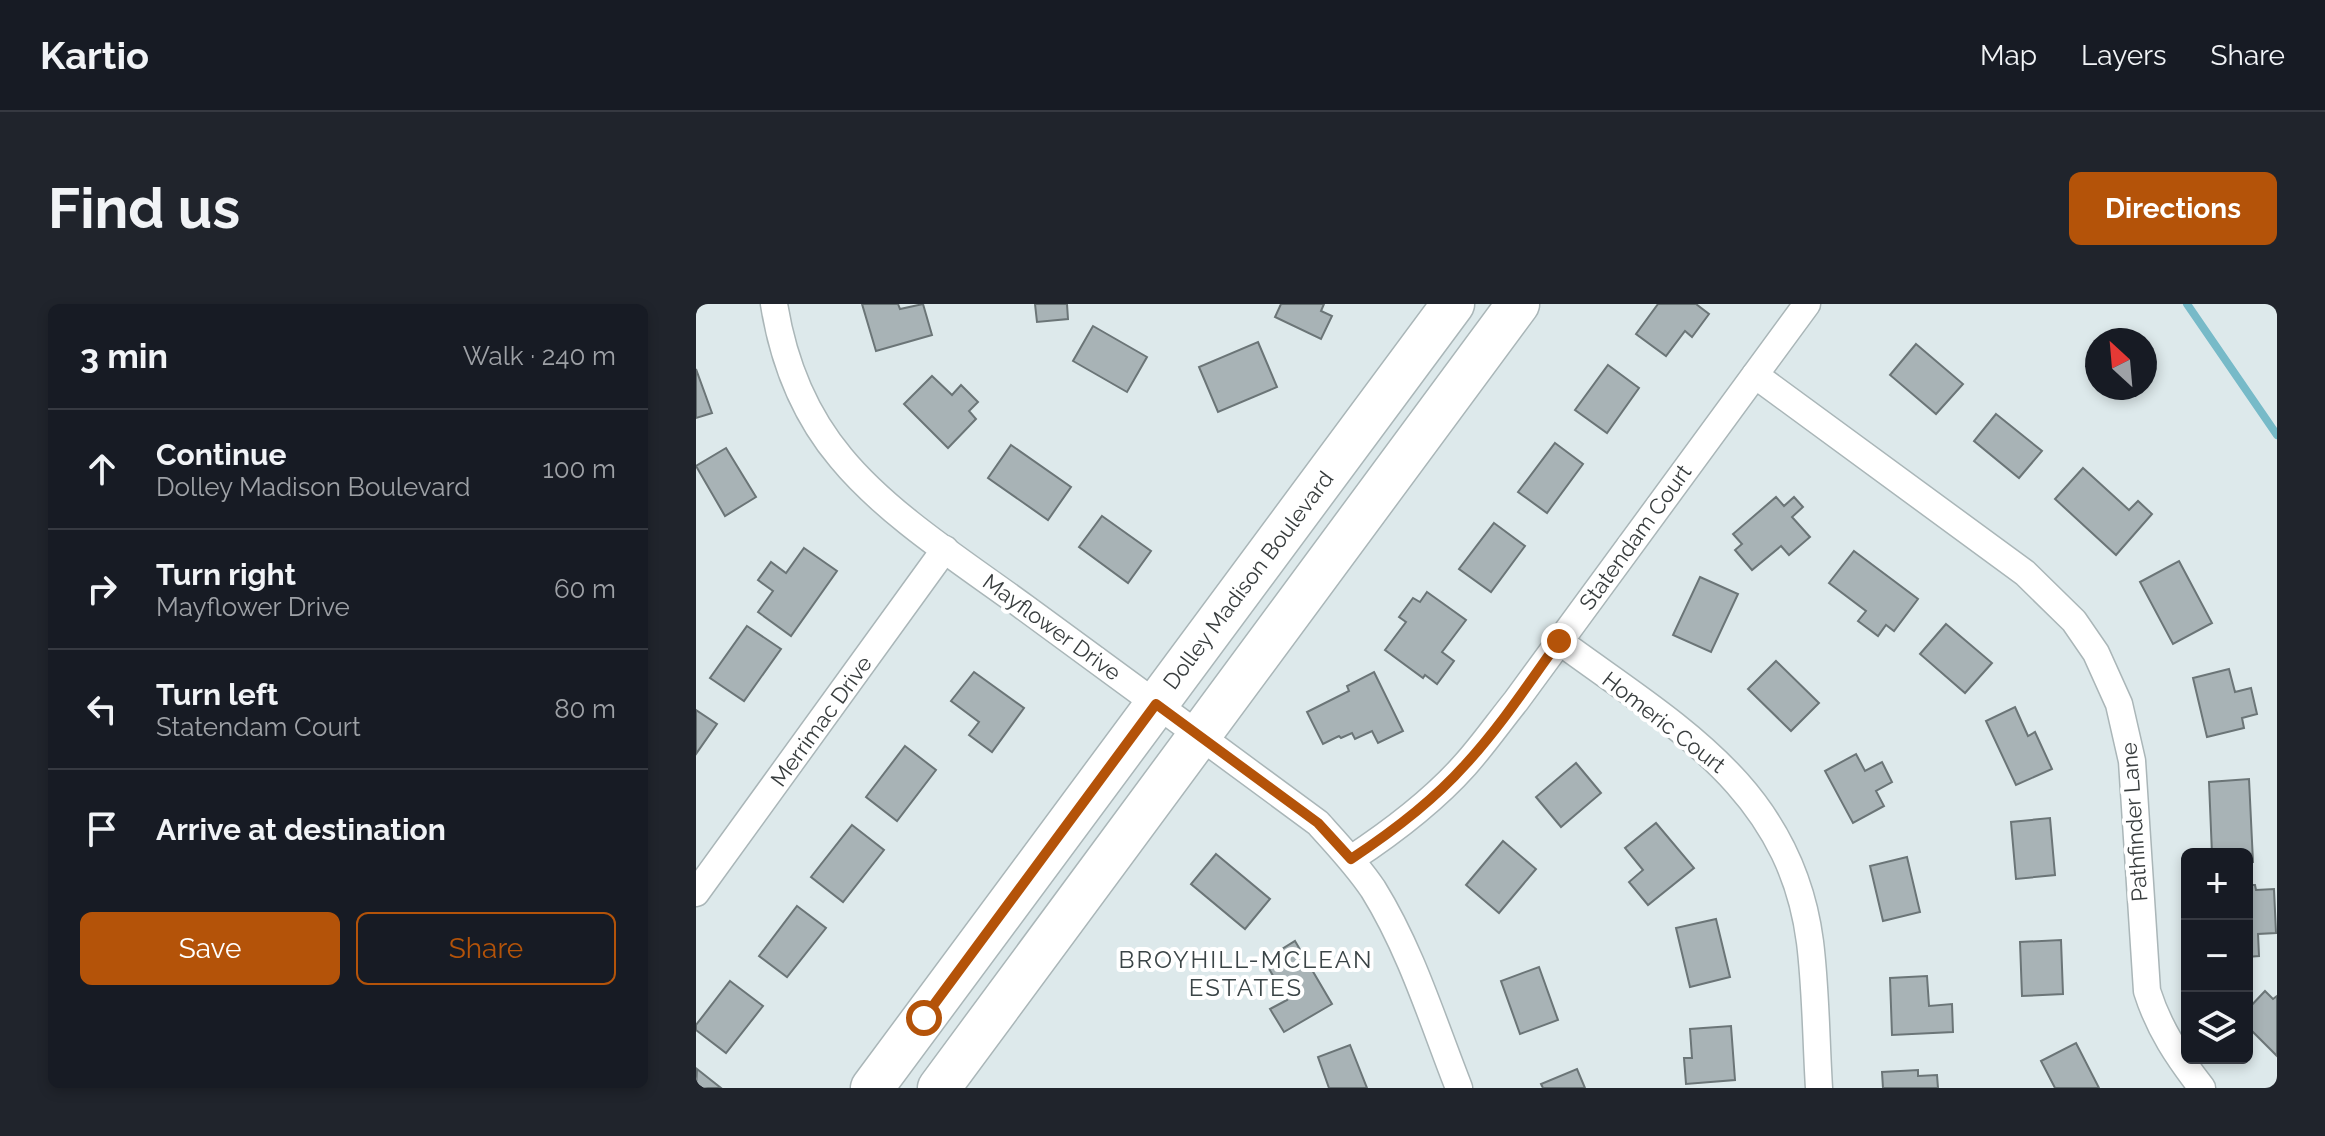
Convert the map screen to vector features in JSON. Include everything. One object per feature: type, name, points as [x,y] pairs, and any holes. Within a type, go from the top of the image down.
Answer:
[{"type":"main road","name":"Dolley Madison Boulevard","points":[[872,1088],[1453,304]]},
{"type":"main road","points":[[939,1088],[1518,304]]},
{"type":"street","name":"Mayflower Drive","points":[[774,304],[783,346],[798,390],[824,435],[860,479],[945,549],[1318,823],[1351,859],[1396,931],[1459,1088]]},
{"type":"street","name":"Statendam Court","points":[[1351,859],[1429,801],[1466,764],[1516,701],[1807,304]]},
{"type":"street","name":"Pathfinder Lane","points":[[1755,375],[2025,573],[2074,621],[2096,653],[2119,704],[2132,761],[2147,991],[2156,1019],[2175,1054],[2202,1088]]},
{"type":"street","name":"Merrimac Drive","points":[[696,893],[945,549]]},
{"type":"street","name":"Homeric Court","points":[[1559,641],[1707,750],[1737,780],[1766,819],[1786,857],[1801,899],[1810,943],[1819,1088]]},
{"type":"building","points":[[862,304],[898,304],[900,309],[923,304],[932,335],[876,351]]},
{"type":"building","points":[[1035,304],[1067,304],[1068,319],[1037,322]]},
{"type":"building","points":[[1281,304],[1324,304],[1321,311],[1332,316],[1321,339],[1275,317]]},
{"type":"building","points":[[1658,304],[1696,304],[1709,314],[1692,337],[1685,331],[1666,356],[1636,334]]},
{"type":"building","points":[[1093,326],[1147,357],[1127,392],[1073,361]]},
{"type":"building","points":[[1258,342],[1277,387],[1218,412],[1199,367]]},
{"type":"building","points":[[1916,344],[1963,384],[1936,414],[1890,375]]},
{"type":"building","points":[[1608,365],[1639,388],[1607,433],[1575,410]]},
{"type":"building","points":[[696,369],[712,413],[696,418]]},
{"type":"building","points":[[932,376],[952,395],[961,385],[978,402],[969,411],[976,419],[948,448],[904,404]]},
{"type":"building","points":[[1996,414],[2042,451],[2019,478],[1974,441]]},
{"type":"building","points":[[1555,443],[1583,464],[1547,513],[1518,492]]},
{"type":"building","points":[[1011,445],[1071,487],[1048,520],[988,478]]},
{"type":"building","points":[[726,448],[756,497],[725,516],[696,466]]},
{"type":"building","points":[[2083,468],[2129,510],[2138,501],[2152,514],[2116,555],[2055,499]]},
{"type":"building","points":[[1776,497],[1784,506],[1794,497],[1803,507],[1792,517],[1810,537],[1789,555],[1781,546],[1752,570],[1735,550],[1742,544],[1733,534]]},
{"type":"building","points":[[1102,516],[1151,551],[1128,583],[1079,547]]},
{"type":"building","points":[[1494,523],[1525,546],[1491,592],[1459,569]]},
{"type":"building","points":[[804,548],[837,571],[791,636],[758,612],[773,591],[758,580],[771,562],[786,573]]},
{"type":"building","points":[[1854,551],[1918,599],[1894,631],[1886,625],[1878,636],[1858,621],[1866,611],[1829,583]]},
{"type":"building","points":[[2179,561],[2212,623],[2173,644],[2140,582]]},
{"type":"building","points":[[1700,577],[1738,594],[1711,652],[1673,635]]},
{"type":"building","points":[[1427,592],[1466,620],[1442,652],[1454,661],[1437,684],[1425,675],[1423,678],[1385,650],[1406,622],[1399,617],[1413,598],[1420,602]]},
{"type":"building","points":[[1946,624],[1992,663],[1965,693],[1920,654]]},
{"type":"building","points":[[747,626],[781,649],[744,701],[710,678]]},
{"type":"building","points":[[1776,661],[1819,703],[1791,731],[1748,689]]},
{"type":"building","points":[[2229,669],[2235,692],[2251,688],[2257,714],[2242,718],[2244,728],[2207,737],[2193,678]]},
{"type":"building","points":[[974,672],[1024,708],[992,752],[969,735],[979,722],[951,701]]},
{"type":"building","points":[[1374,672],[1403,731],[1378,743],[1372,731],[1355,739],[1352,733],[1339,736],[1323,744],[1307,712],[1349,691],[1347,686]]},
{"type":"building","points":[[2015,707],[2028,736],[2035,732],[2052,769],[2016,785],[1986,721]]},
{"type":"building","points":[[696,710],[717,724],[696,754]]},
{"type":"building","points":[[905,746],[936,770],[897,821],[866,797]]},
{"type":"building","points":[[1856,754],[1865,771],[1882,762],[1892,782],[1876,791],[1884,806],[1853,823],[1825,771]]},
{"type":"building","points":[[1576,763],[1601,793],[1561,827],[1536,797]]},
{"type":"building","points":[[2249,779],[2252,848],[2212,848],[2209,782]]},
{"type":"building","points":[[2050,818],[2055,875],[2016,879],[2011,822]]},
{"type":"building","points":[[1656,823],[1694,868],[1648,905],[1629,882],[1643,870],[1625,848]]},
{"type":"building","points":[[852,825],[884,850],[843,902],[811,877]]},
{"type":"building","points":[[1503,841],[1536,869],[1499,913],[1466,885]]},
{"type":"building","points":[[1216,854],[1270,899],[1245,929],[1191,884]]},
{"type":"building","points":[[1907,857],[1920,912],[1883,921],[1870,866]]},
{"type":"building","points":[[2253,885],[2256,890],[2274,889],[2276,933],[2258,934],[2259,956],[2253,956]]},
{"type":"building","points":[[797,906],[826,928],[787,977],[759,956]]},
{"type":"building","points":[[1716,919],[1730,977],[1690,987],[1676,928]]},
{"type":"building","points":[[2061,940],[2063,994],[2022,996],[2020,942]]},
{"type":"building","points":[[1295,941],[1332,1004],[1284,1032],[1270,1009],[1287,1000],[1264,960]]},
{"type":"building","points":[[1539,967],[1558,1020],[1520,1034],[1501,981]]},
{"type":"building","points":[[1927,976],[1929,1006],[1952,1004],[1953,1032],[1892,1035],[1890,978]]},
{"type":"building","points":[[730,981],[763,1006],[726,1053],[696,1030],[696,1025]]},
{"type":"building","points":[[2265,991],[2273,999],[2277,996],[2277,1056],[2253,1032],[2253,1004]]},
{"type":"building","points":[[1731,1026],[1735,1080],[1686,1084],[1684,1058],[1692,1058],[1690,1029]]},
{"type":"building","points":[[2076,1043],[2099,1088],[2055,1088],[2041,1061]]},
{"type":"building","points":[[1350,1045],[1367,1088],[1329,1088],[1318,1057]]},
{"type":"building","points":[[697,1069],[721,1088],[696,1088]]},
{"type":"building","points":[[1577,1069],[1585,1088],[1543,1088],[1541,1084]]},
{"type":"building","points":[[1918,1070],[1918,1076],[1937,1075],[1938,1088],[1883,1088],[1882,1072]]},
{"type":"waterway","points":[[2187,304],[2277,435]]},
{"type":"district","name":"BROYHILL-MCLEAN ESTATES","points":[[1246,974]]},
{"type":"route","points":[[924,1018],[1156,704],[1318,823],[1351,859],[1429,801],[1466,764],[1559,641]]}]
